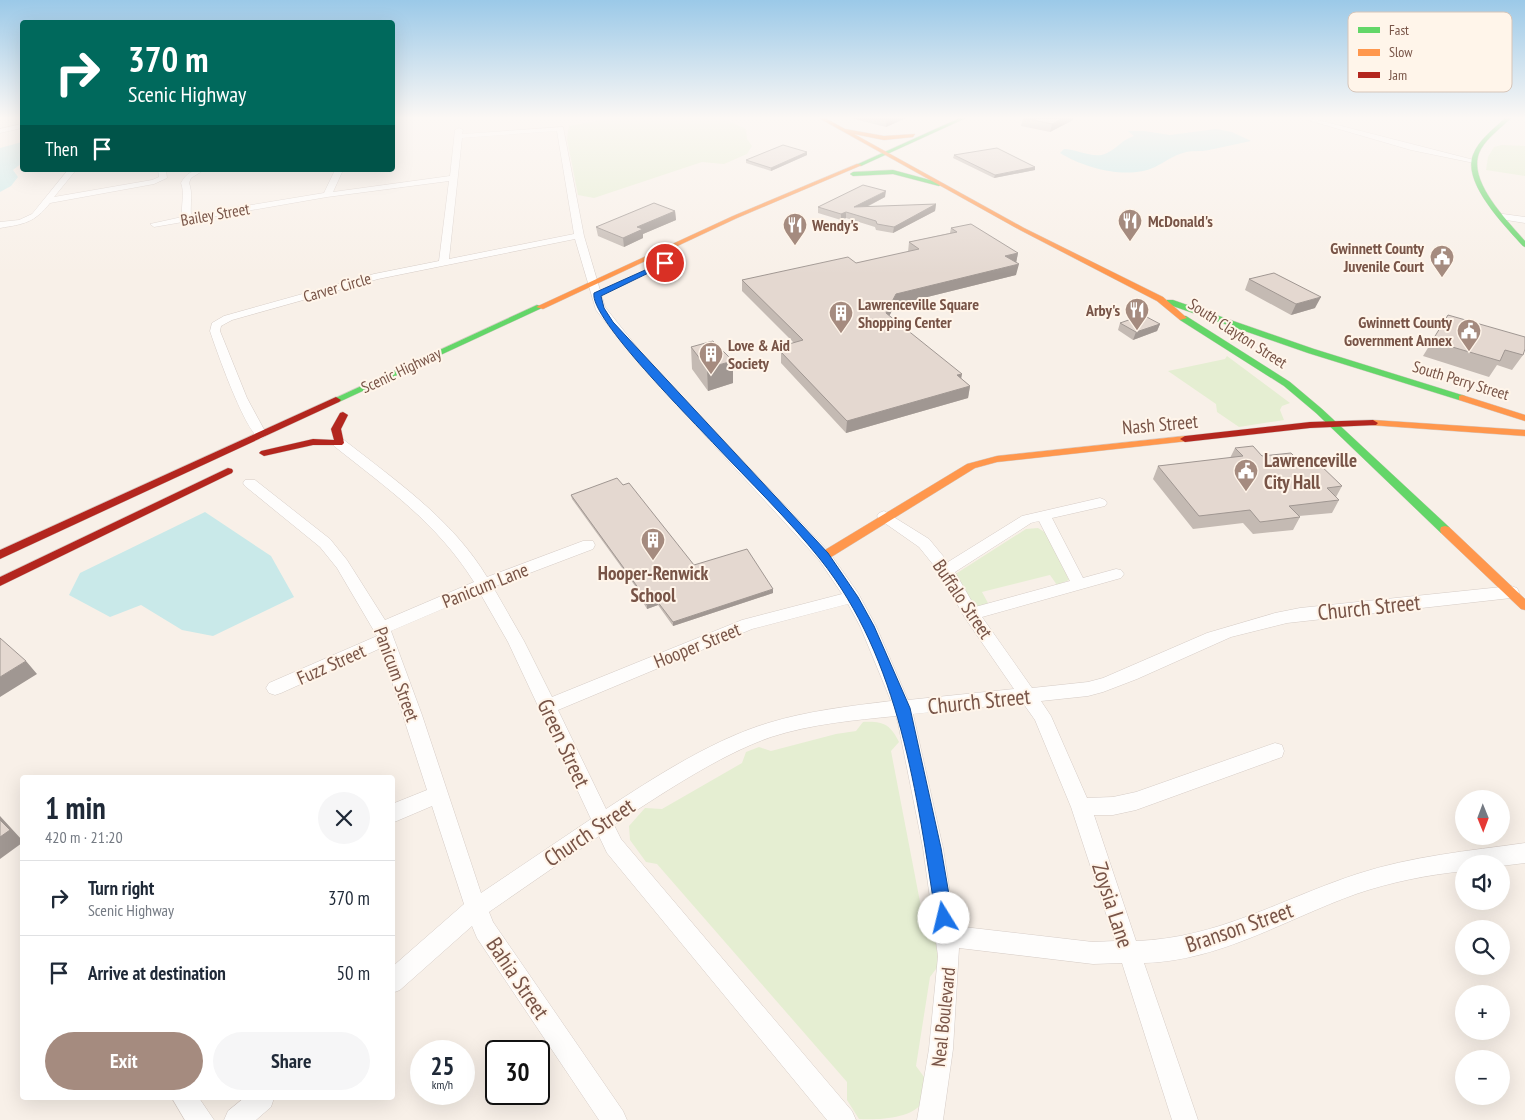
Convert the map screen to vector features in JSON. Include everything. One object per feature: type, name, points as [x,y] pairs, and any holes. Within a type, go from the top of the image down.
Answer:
[{"type":"main road","name":"Scenic Highway","points":[[0,555],[735,217],[849,170]]},
{"type":"main road","name":"South Clayton Street","points":[[916,170],[1056,247],[1160,299],[1190,324],[1266,369],[1304,397],[1525,606]]},
{"type":"main road","points":[[1476,170],[1477,178],[1503,218],[1525,245]]},
{"type":"main road","points":[[834,177],[888,172],[939,184]]},
{"type":"main road","name":"Scenic Highway","points":[[748,225],[789,206],[815,185]]},
{"type":"main road","points":[[593,297],[610,289]]},
{"type":"main road","name":"South Perry Street","points":[[1160,299],[1208,313],[1249,330],[1525,418]]},
{"type":"main road","points":[[1249,330],[1258,336],[1266,369]]},
{"type":"main road","points":[[308,432],[260,455],[313,442],[340,443],[335,430],[336,424],[347,413],[325,424]]},
{"type":"main road","name":"Nash Street","points":[[824,556],[884,516],[954,475],[971,466],[997,459],[1332,423],[1409,424],[1525,433]]},
{"type":"main road","points":[[0,582],[241,464]]},
{"type":"street","name":"Neal Boulevard","points":[[454,178],[455,170]]},
{"type":"street","name":"Neal Boulevard","points":[[568,170],[580,236],[593,282],[593,297],[606,319],[824,556],[852,597],[868,626],[903,708],[933,848],[949,956],[941,1049],[930,1120]]},
{"type":"street","points":[[0,225],[29,219],[48,200],[70,172]]},
{"type":"street","points":[[48,200],[154,182],[163,178],[162,172]]},
{"type":"street","points":[[186,219],[188,191],[184,182],[197,172]]},
{"type":"street","points":[[327,195],[337,172]]},
{"type":"street","name":"Bailey Street","points":[[154,224],[327,195],[454,178]]},
{"type":"street","points":[[444,262],[454,178]]},
{"type":"street","points":[[1503,218],[1525,220]]},
{"type":"street","name":"Carver Circle","points":[[261,435],[231,374],[215,331],[216,325],[228,318],[368,278],[580,236]]},
{"type":"street","name":"Green Street","points":[[340,443],[423,509],[452,541],[485,584],[516,641],[614,846],[843,1120]]},
{"type":"street","name":"Panicum Street","points":[[250,483],[324,543],[347,572],[384,633],[476,909]]},
{"type":"street","points":[[946,570],[967,559],[1020,522],[1100,503]]},
{"type":"street","points":[[1043,515],[1079,584]]},
{"type":"street","name":"Buffalo Street","points":[[884,516],[924,543],[946,570],[972,614],[1030,696]]},
{"type":"street","name":"Panicum Lane","points":[[384,633],[485,584],[588,545]]},
{"type":"street","points":[[972,614],[1116,574]]},
{"type":"street","name":"Church Street","points":[[395,979],[476,909],[602,823],[724,749],[769,730],[817,718],[1088,689],[1114,683],[1202,642],[1245,625],[1300,614],[1511,592]]},
{"type":"street","name":"Hooper Street","points":[[546,707],[748,624],[852,597]]},
{"type":"street","name":"Fuzz Street","points":[[275,688],[384,633]]},
{"type":"street","name":"Zoysia Lane","points":[[1030,696],[1059,752],[1081,806],[1128,953],[1185,1120]]},
{"type":"street","points":[[1081,806],[1114,806],[1136,801],[1275,751]]},
{"type":"street","points":[[395,813],[438,794]]},
{"type":"street","name":"Branson Street","points":[[947,936],[1093,953],[1166,951],[1222,938],[1357,884],[1422,866],[1525,854]]},
{"type":"street","name":"Bahia Street","points":[[476,909],[485,930],[614,1120]]},
{"type":"street","points":[[186,1100],[201,1120]]},
{"type":"street","points":[[237,1120],[260,1100]]},
{"type":"green space","points":[[573,170],[677,170],[594,198],[578,195]]},
{"type":"green space","points":[[1488,170],[1525,170],[1525,176]]},
{"type":"green space","points":[[1227,356],[1290,403],[1282,406],[1280,410],[1284,420],[1239,427],[1217,412],[1216,404],[1168,371],[1225,359]]},
{"type":"green space","points":[[1038,528],[1046,533],[1069,580],[1057,585],[1050,575],[982,592],[988,603],[982,606],[973,606],[954,575],[1026,529]]},
{"type":"green space","points":[[863,722],[876,722],[889,727],[899,742],[891,751],[921,907],[932,916],[939,965],[930,977],[916,1066],[927,1081],[923,1101],[912,1112],[904,1115],[875,1119],[859,1119],[847,1100],[847,1082],[657,864],[646,862],[630,840],[629,826],[645,808],[662,809],[742,763],[746,752],[759,747],[771,751],[836,734],[856,731]]},
{"type":"water","points":[[0,170],[13,170],[18,177],[11,186],[0,192]]},
{"type":"water","points":[[1108,170],[1146,170],[1132,172]]},
{"type":"water","points":[[205,512],[271,556],[294,597],[213,636],[182,630],[141,605],[110,617],[69,595],[80,573]]},
{"type":"building","points":[[985,170],[1019,170],[995,175]]},
{"type":"building","points":[[863,185],[886,191],[854,207],[936,204],[894,227],[877,224],[876,221],[846,212],[841,214],[818,207]]},
{"type":"building","points":[[654,203],[675,211],[637,227],[643,229],[623,238],[596,227]]},
{"type":"building","name":"Lawrenceville Square Shopping Center","points":[[971,224],[1018,253],[1005,256],[1019,264],[896,294],[886,313],[962,374],[957,375],[970,386],[847,421],[781,352],[787,350],[782,346],[803,340],[742,280],[848,257],[856,263],[919,249],[909,242],[957,232],[951,228]]},
{"type":"building","points":[[1274,273],[1321,297],[1296,304],[1249,279]]},
{"type":"building","points":[[1143,315],[1160,324],[1136,332],[1120,323]]},
{"type":"building","points":[[1448,315],[1525,337],[1523,355],[1505,350],[1500,361],[1432,341]]},
{"type":"building","points":[[713,341],[733,361],[707,368],[691,347]]},
{"type":"building","name":"Lawrenceville City Hall","points":[[1253,446],[1262,456],[1291,453],[1302,464],[1317,462],[1342,486],[1327,488],[1339,500],[1289,506],[1300,517],[1260,522],[1250,510],[1199,516],[1158,466],[1243,456],[1235,448]]},
{"type":"building","name":"Hooper-Renwick School","points":[[617,478],[623,485],[629,483],[694,565],[747,549],[773,589],[673,622],[657,601],[647,605],[637,590],[639,589],[571,495]]},
{"type":"building","points":[[0,638],[26,661],[0,677]]},
{"type":"building","points":[[0,820],[10,830],[0,837]]},
{"type":"traffic: fast","points":[[1474,170],[1484,193],[1492,205],[1525,245]]},
{"type":"traffic: fast","points":[[853,174],[893,172],[939,184]]},
{"type":"traffic: fast","points":[[1170,302],[1311,351],[1462,398]]},
{"type":"traffic: fast","points":[[336,400],[540,307]]},
{"type":"traffic: fast","points":[[1183,318],[1287,384],[1319,411],[1445,530]]},
{"type":"traffic: slow","points":[[540,307],[735,217],[846,170]]},
{"type":"traffic: slow","points":[[916,170],[1022,229],[1160,299],[1183,318]]},
{"type":"traffic: slow","points":[[1462,398],[1525,418]]},
{"type":"traffic: slow","points":[[1373,423],[1525,433]]},
{"type":"traffic: slow","points":[[824,556],[971,466],[997,459],[1185,439]]},
{"type":"traffic: slow","points":[[1445,530],[1525,606]]},
{"type":"traffic: jam","points":[[0,555],[336,400]]},
{"type":"traffic: jam","points":[[264,453],[313,442],[339,443],[336,429],[343,415]]},
{"type":"traffic: jam","points":[[1185,439],[1310,425],[1373,423]]},
{"type":"traffic: jam","points":[[0,582],[228,471]]},
{"type":"place","name":"McDonald's","points":[[1130,242]]},
{"type":"place","name":"Wendy's","points":[[795,246]]},
{"type":"place","name":"Gwinnett County Juvenile Court","points":[[1442,278]]},
{"type":"place","name":"Arby's","points":[[1137,331]]},
{"type":"place","name":"Lawrenceville Square Shopping Center","points":[[841,334]]},
{"type":"place","name":"Gwinnett County Government Annex","points":[[1469,352]]},
{"type":"place","name":"Love & Aid Society","points":[[711,375]]},
{"type":"place","name":"Lawrenceville City Hall","points":[[1246,492]]},
{"type":"place","name":"Hooper-Renwick School","points":[[653,561]]},
{"type":"route","points":[[665,263],[597,295],[600,308],[609,323],[640,358],[824,556],[852,597],[868,626],[903,708],[933,848],[944,918]]}]
